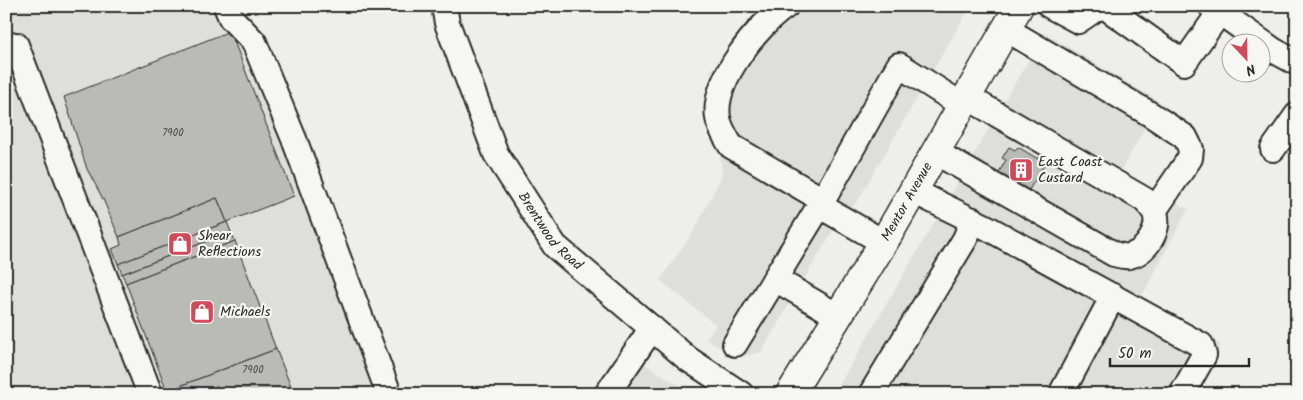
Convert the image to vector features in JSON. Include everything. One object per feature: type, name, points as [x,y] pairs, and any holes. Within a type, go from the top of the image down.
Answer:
[{"type":"main road","name":"Mentor Avenue","points":[[790,394],[883,242],[1013,18]]},
{"type":"street","points":[[226,6],[231,18],[254,42],[258,51],[294,139],[390,394]]},
{"type":"street","name":"Brentwood Road","points":[[444,6],[447,23],[496,154],[555,246],[688,359],[741,394]]},
{"type":"street","points":[[786,6],[764,24],[741,52],[725,82],[719,102],[718,117],[723,133],[732,146],[883,242]]},
{"type":"street","points":[[1050,6],[1078,21],[1100,6]]},
{"type":"street","points":[[1104,6],[1184,63],[1216,9],[1273,50],[1297,63]]},
{"type":"street","points":[[1013,18],[1185,137],[1191,149],[1190,158],[1154,211]]},
{"type":"street","points":[[16,45],[150,394]]},
{"type":"street","points":[[736,344],[822,203],[899,64],[1145,200],[1154,211],[1157,222],[1153,236],[1138,253],[1128,257],[1114,254],[935,152]]},
{"type":"street","points":[[1273,149],[1297,115]]},
{"type":"street","points":[[913,191],[974,220],[1202,345],[1204,356],[1182,394]]},
{"type":"street","points":[[871,394],[974,220]]},
{"type":"street","points":[[775,279],[838,316]]},
{"type":"street","points":[[1061,394],[1113,296]]},
{"type":"street","points":[[607,394],[652,328]]},
{"type":"shaded area","points":[[6,6],[241,6],[268,36],[336,222],[404,394],[6,394]]},
{"type":"shaded area","points":[[775,6],[965,6],[969,8],[858,200],[832,232],[761,352],[737,358],[706,339],[716,325],[660,280],[695,229],[722,175],[711,70]]},
{"type":"shaded area","points":[[1045,33],[1160,102],[1121,170],[1002,104]]},
{"type":"shaded area","points":[[1002,106],[1188,209],[1142,296],[1221,345],[1195,394],[834,394]]},
{"type":"shaded area","points":[[625,352],[694,394],[594,394]]},
{"type":"building","points":[[230,31],[294,196],[227,222],[217,198],[119,237],[103,199],[87,169],[64,97]]},
{"type":"building","name":"East Coast Custard","points":[[1009,147],[1015,150],[1018,147],[1038,159],[1041,155],[1048,159],[1024,198],[995,179],[1006,160],[1002,158]]},
{"type":"building","points":[[217,198],[227,222],[118,264],[112,249],[121,245],[119,237]]},
{"type":"building","points":[[227,222],[231,232],[122,274],[118,264]]},
{"type":"building","points":[[231,232],[235,241],[126,283],[122,274]]},
{"type":"building","points":[[235,241],[276,349],[167,391],[126,283]]},
{"type":"building","points":[[276,349],[293,392],[288,394],[168,394],[167,391]]},
{"type":"place","name":"East Coast Custard","points":[[1021,170]]},
{"type":"place","name":"Shear Reflections","points":[[180,244]]},
{"type":"place","name":"Michaels","points":[[202,312]]}]
